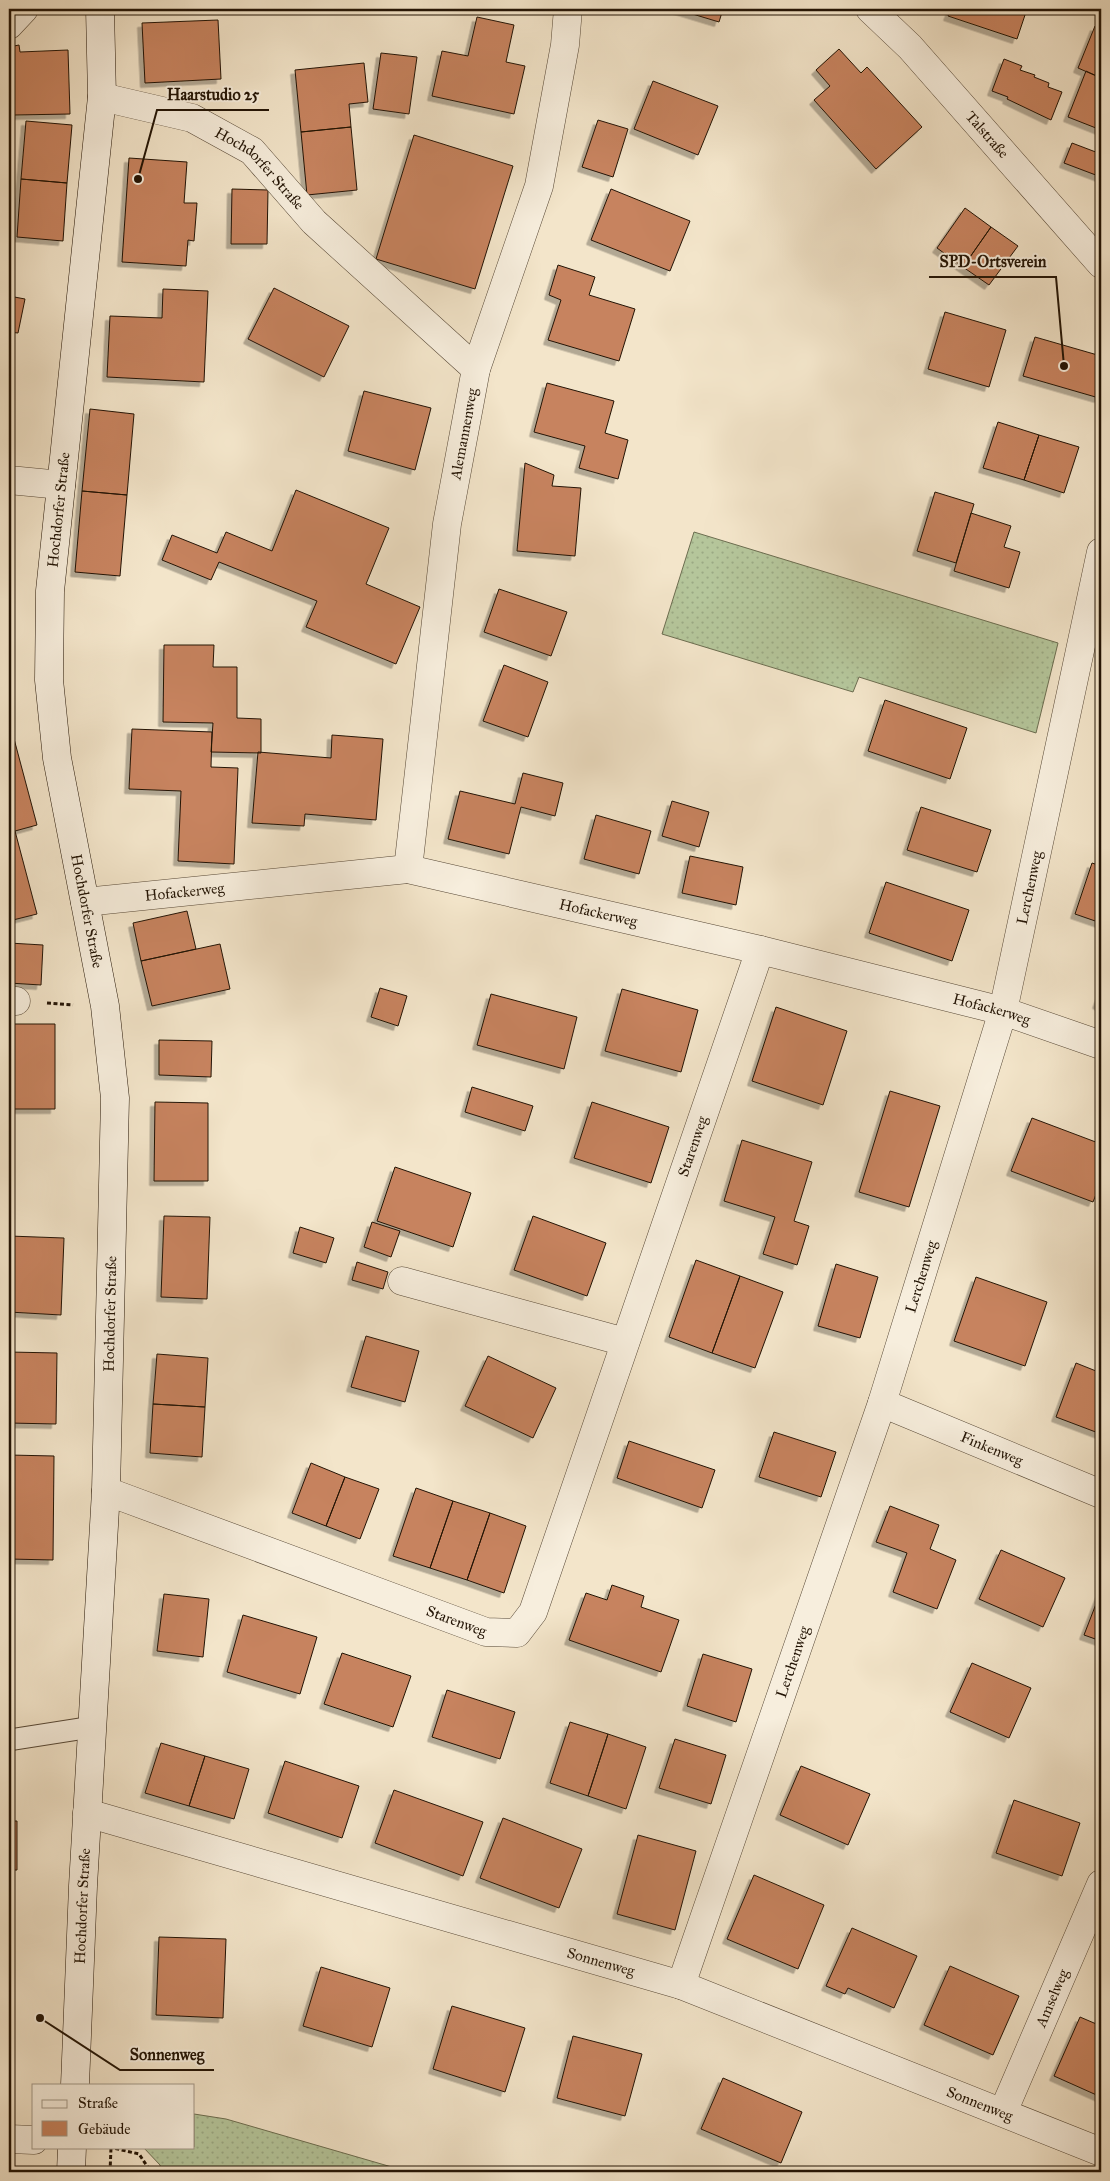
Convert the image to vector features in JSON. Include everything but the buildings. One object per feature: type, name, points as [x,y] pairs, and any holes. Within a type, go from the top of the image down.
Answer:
[{"type":"street","points":[[9,25],[24,9]]},
{"type":"street","name":"Hochdorfer Straße","points":[[74,2084],[87,1813],[106,1491],[115,1098],[105,1006],[57,758],[49,680],[50,592],[102,97],[100,9]]},
{"type":"street","name":"Alemannenweg","points":[[408,869],[447,524],[476,370],[540,186],[565,45],[568,9]]},
{"type":"street","name":"Talstraße","points":[[870,9],[910,47],[1101,264]]},
{"type":"street","name":"Hochdorfer Straße","points":[[102,97],[192,118],[252,152],[314,222],[476,370]]},
{"type":"street","points":[[9,480],[61,485]]},
{"type":"street","name":"Lerchenweg","points":[[681,1985],[882,1403],[1003,1011],[1101,552]]},
{"type":"street","name":"Hofackerweg","points":[[85,902],[408,869],[760,950],[1003,1011],[1101,1045]]},
{"type":"street","name":"Starenweg","points":[[106,1491],[486,1632],[517,1633],[533,1612],[760,950]]},
{"type":"street","points":[[402,1281],[625,1342]]},
{"type":"street","name":"Finkenweg","points":[[882,1403],[1101,1494]]},
{"type":"street","name":"Sonnenweg","points":[[87,1813],[681,1985],[1101,2152]]},
{"type":"street","name":"Amselweg","points":[[1002,2112],[1101,1884]]},
{"type":"street","points":[[9,2139],[32,2140]]},
{"type":"street","points":[[71,2172],[72,2148]]},
{"type":"lane","points":[[9,1740],[92,1727]]},
{"type":"path","points":[[12,1001],[105,1006]]},
{"type":"path","points":[[110,2148],[110,2172]]},
{"type":"path","points":[[114,2148],[139,2154],[151,2172]]},
{"type":"green space","points":[[694,532],[1058,643],[1036,733],[859,677],[853,692],[662,634]]},
{"type":"green space","points":[[195,2114],[226,2119],[409,2172],[162,2172],[160,2165],[144,2148],[195,2148]]},
{"type":"place","name":"Haarstudio 25","points":[[138,179]]},
{"type":"place","name":"SPD-Ortsverein","points":[[1064,366]]},
{"type":"place","name":"Sonnenweg","points":[[40,2018]]}]
